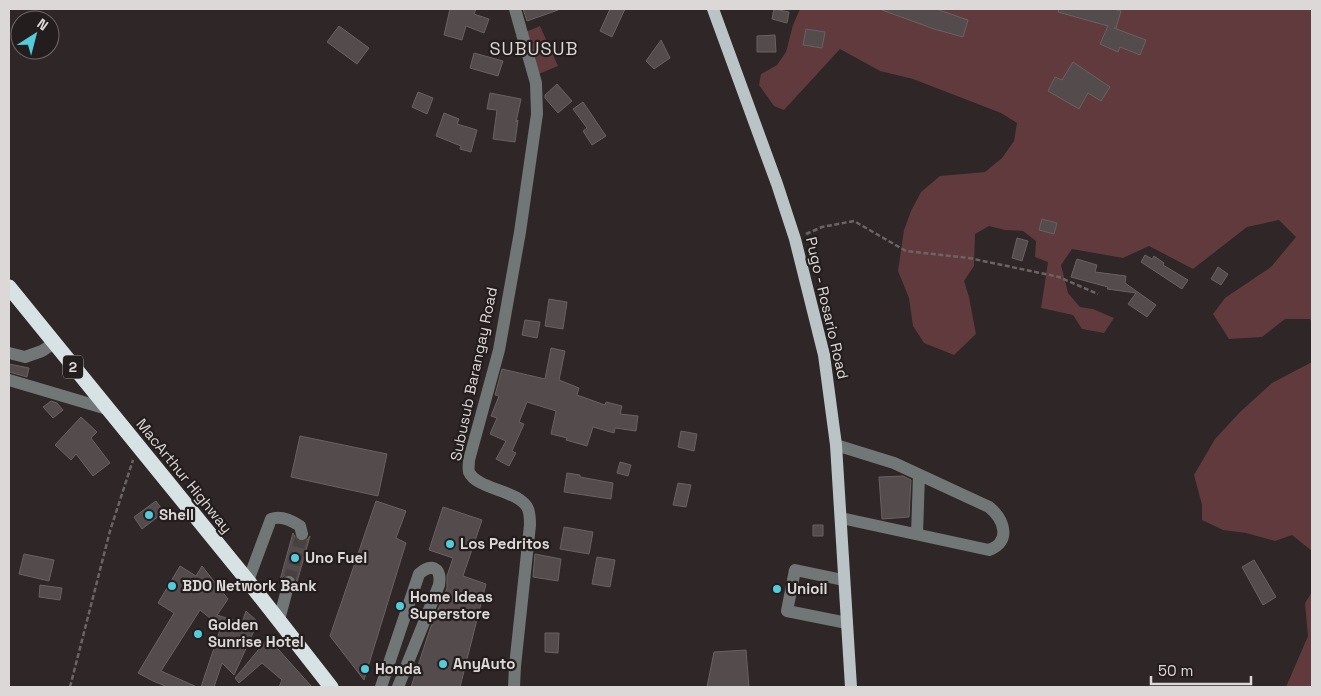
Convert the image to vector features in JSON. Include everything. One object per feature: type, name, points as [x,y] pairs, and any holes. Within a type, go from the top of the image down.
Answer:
[{"type":"highway","name":"MacArthur Highway","points":[[9,287],[248,581],[331,687]]},
{"type":"main road","name":"Pugo - Rosario Road","points":[[713,9],[795,238],[824,354],[836,445],[851,687]]},
{"type":"street","name":"Subusub Barangay Road","points":[[514,687],[530,525],[528,509],[520,500],[480,482],[468,470],[498,350],[520,232],[537,114],[536,83],[515,9]]},
{"type":"street","points":[[9,353],[25,357],[42,351],[54,343]]},
{"type":"street","points":[[9,380],[107,409]]},
{"type":"street","points":[[836,445],[894,463],[989,508],[997,514],[1004,530],[996,548],[989,550],[841,518]]},
{"type":"street","points":[[917,534],[919,475]]},
{"type":"street","points":[[248,581],[270,519],[278,517],[290,521],[300,526],[302,534]]},
{"type":"street","points":[[381,687],[419,574],[424,569],[434,568],[439,572],[439,585],[398,687]]},
{"type":"street","points":[[843,580],[795,570],[787,611],[847,623]]},
{"type":"street","points":[[279,620],[289,582]]},
{"type":"path","points":[[795,238],[822,227],[854,221],[906,251],[969,258],[1059,277],[1098,294]]},
{"type":"path","points":[[70,687],[112,526],[138,447]]},
{"type":"shaded area","points":[[800,9],[1312,9],[1312,323],[1310,319],[1285,319],[1262,337],[1229,339],[1213,314],[1225,298],[1271,267],[1296,237],[1279,220],[1247,227],[1193,269],[1149,246],[1123,258],[1072,249],[1061,265],[1068,293],[1080,307],[1093,309],[1114,318],[1104,333],[1082,329],[1073,315],[1041,308],[1048,262],[1035,257],[1036,241],[1023,231],[1005,230],[989,226],[975,234],[974,266],[964,281],[976,334],[954,355],[924,343],[913,326],[909,298],[898,271],[904,230],[911,211],[921,192],[940,176],[985,172],[1002,158],[1014,141],[1017,123],[1001,113],[913,79],[880,71],[840,49],[784,110],[774,106],[759,85],[761,74],[777,65],[786,52],[793,25]]},
{"type":"shaded area","points":[[540,26],[558,66],[534,76],[516,36]]},
{"type":"shaded area","points":[[1312,362],[1312,551],[1292,535],[1275,541],[1246,533],[1223,530],[1202,520],[1202,505],[1194,475],[1215,439],[1240,412],[1272,383]]},
{"type":"shaded area","points":[[1312,592],[1312,687],[1286,687],[1308,636],[1305,603]]},
{"type":"building","points":[[450,9],[476,9],[474,14],[489,19],[484,33],[466,26],[462,40],[444,35]]},
{"type":"building","points":[[523,9],[558,9],[558,10],[527,21]]},
{"type":"building","points":[[610,9],[625,9],[612,37],[600,31]]},
{"type":"building","points":[[774,9],[789,12],[787,23],[772,19]]},
{"type":"building","points":[[882,9],[936,9],[968,20],[963,37],[934,29]]},
{"type":"building","points":[[1059,9],[1113,9],[1121,11],[1116,28],[1114,28],[1146,40],[1140,55],[1120,47],[1118,52],[1100,44],[1108,26],[1058,12]]},
{"type":"building","points":[[339,26],[369,48],[357,64],[327,42]]},
{"type":"building","points":[[806,29],[825,32],[822,48],[803,45]]},
{"type":"building","points":[[775,35],[776,52],[757,52],[757,36]]},
{"type":"building","points":[[661,40],[670,58],[654,69],[646,61]]},
{"type":"building","points":[[474,53],[503,61],[498,76],[470,68]]},
{"type":"building","points":[[1073,62],[1110,87],[1101,101],[1088,93],[1079,109],[1048,91],[1055,77],[1062,80]]},
{"type":"building","points":[[557,84],[572,101],[558,113],[545,98],[545,95]]},
{"type":"building","points":[[418,92],[433,98],[427,114],[412,107]]},
{"type":"building","points":[[490,93],[521,99],[516,122],[518,120],[515,142],[493,139],[497,110],[487,109]]},
{"type":"building","points":[[583,102],[606,136],[592,145],[583,131],[587,128],[573,109]]},
{"type":"building","points":[[444,113],[459,119],[457,124],[477,130],[471,152],[460,149],[461,146],[436,136]]},
{"type":"building","points":[[1042,219],[1057,223],[1054,234],[1039,230]]},
{"type":"building","points":[[1017,238],[1028,241],[1022,261],[1012,258]]},
{"type":"building","points":[[1145,255],[1152,259],[1154,256],[1164,263],[1163,265],[1188,280],[1182,289],[1141,262]]},
{"type":"building","points":[[1077,259],[1097,265],[1095,272],[1126,276],[1125,283],[1156,305],[1147,317],[1128,304],[1136,293],[1107,289],[1108,287],[1071,277]]},
{"type":"building","points":[[1218,267],[1228,274],[1221,285],[1211,279]]},
{"type":"building","points":[[549,299],[567,302],[563,329],[545,326]]},
{"type":"building","points":[[525,320],[540,322],[537,338],[522,335]]},
{"type":"building","points":[[551,348],[565,351],[559,380],[579,388],[577,395],[605,405],[606,402],[622,406],[620,414],[638,416],[636,431],[615,428],[614,433],[593,427],[587,446],[551,434],[556,411],[527,402],[519,422],[524,424],[512,451],[516,453],[509,466],[496,459],[506,441],[490,434],[497,418],[491,416],[499,396],[495,395],[502,369],[545,379]]},
{"type":"building","points":[[9,364],[29,368],[27,377],[9,372]]},
{"type":"building","points":[[51,401],[57,403],[63,410],[53,418],[43,407]]},
{"type":"building","points":[[81,417],[97,432],[91,438],[110,463],[93,476],[76,454],[71,460],[55,445]]},
{"type":"building","points":[[681,431],[697,434],[694,451],[678,447]]},
{"type":"building","points":[[300,436],[387,454],[378,496],[291,477]]},
{"type":"building","points":[[620,462],[631,465],[628,476],[617,473]]},
{"type":"building","points":[[567,473],[613,483],[611,499],[564,492]]},
{"type":"building","points":[[903,476],[911,480],[909,517],[882,519],[879,477]]},
{"type":"building","points":[[678,483],[691,485],[686,507],[673,505]]},
{"type":"building","name":"Shell","points":[[156,501],[164,512],[142,529],[134,517]]},
{"type":"building","points":[[376,501],[406,511],[396,538],[406,543],[364,680],[330,636]]},
{"type":"building","points":[[443,507],[482,520],[463,576],[486,584],[460,687],[411,687],[430,629],[447,588],[447,576],[453,558],[429,550]]},
{"type":"building","points":[[813,525],[823,525],[823,536],[813,536]]},
{"type":"building","points":[[564,527],[593,532],[589,554],[560,549]]},
{"type":"building","name":"Uno Fuel","points":[[293,533],[300,542],[307,540],[310,536],[297,582],[291,574],[286,574],[280,580]]},
{"type":"building","points":[[24,554],[54,560],[49,581],[19,574]]},
{"type":"building","points":[[535,554],[561,559],[558,581],[533,577]]},
{"type":"building","points":[[597,557],[615,560],[610,587],[592,584]]},
{"type":"building","points":[[1254,560],[1276,597],[1263,605],[1242,567]]},
{"type":"building","points":[[180,566],[196,576],[202,566],[228,599],[217,615],[242,623],[246,611],[258,622],[234,675],[222,663],[214,687],[201,687],[221,627],[200,610],[161,671],[197,687],[168,687],[138,673],[174,613],[158,603]]},
{"type":"building","points":[[40,585],[62,588],[60,600],[39,597]]},
{"type":"building","points":[[545,633],[559,633],[558,653],[545,652]]},
{"type":"building","points":[[269,637],[312,687],[279,687],[282,680],[262,663],[239,683],[235,678]]},
{"type":"building","points":[[746,650],[749,687],[707,687],[714,652]]},
{"type":"tunnel","points":[[289,582],[302,534]]},
{"type":"place","name":"Shell","points":[[149,515]]},
{"type":"place","name":"Los Pedritos","points":[[450,544]]},
{"type":"place","name":"Uno Fuel","points":[[295,558]]},
{"type":"place","name":"BDO Network Bank","points":[[172,586]]},
{"type":"place","name":"Unioil","points":[[777,589]]},
{"type":"place","name":"Home Ideas Superstore","points":[[400,606]]},
{"type":"place","name":"Golden Sunrise Hotel","points":[[198,634]]},
{"type":"place","name":"AnyAuto","points":[[443,664]]},
{"type":"place","name":"Honda","points":[[365,669]]},
{"type":"district","name":"SUBUSUB","points":[[534,49]]}]
